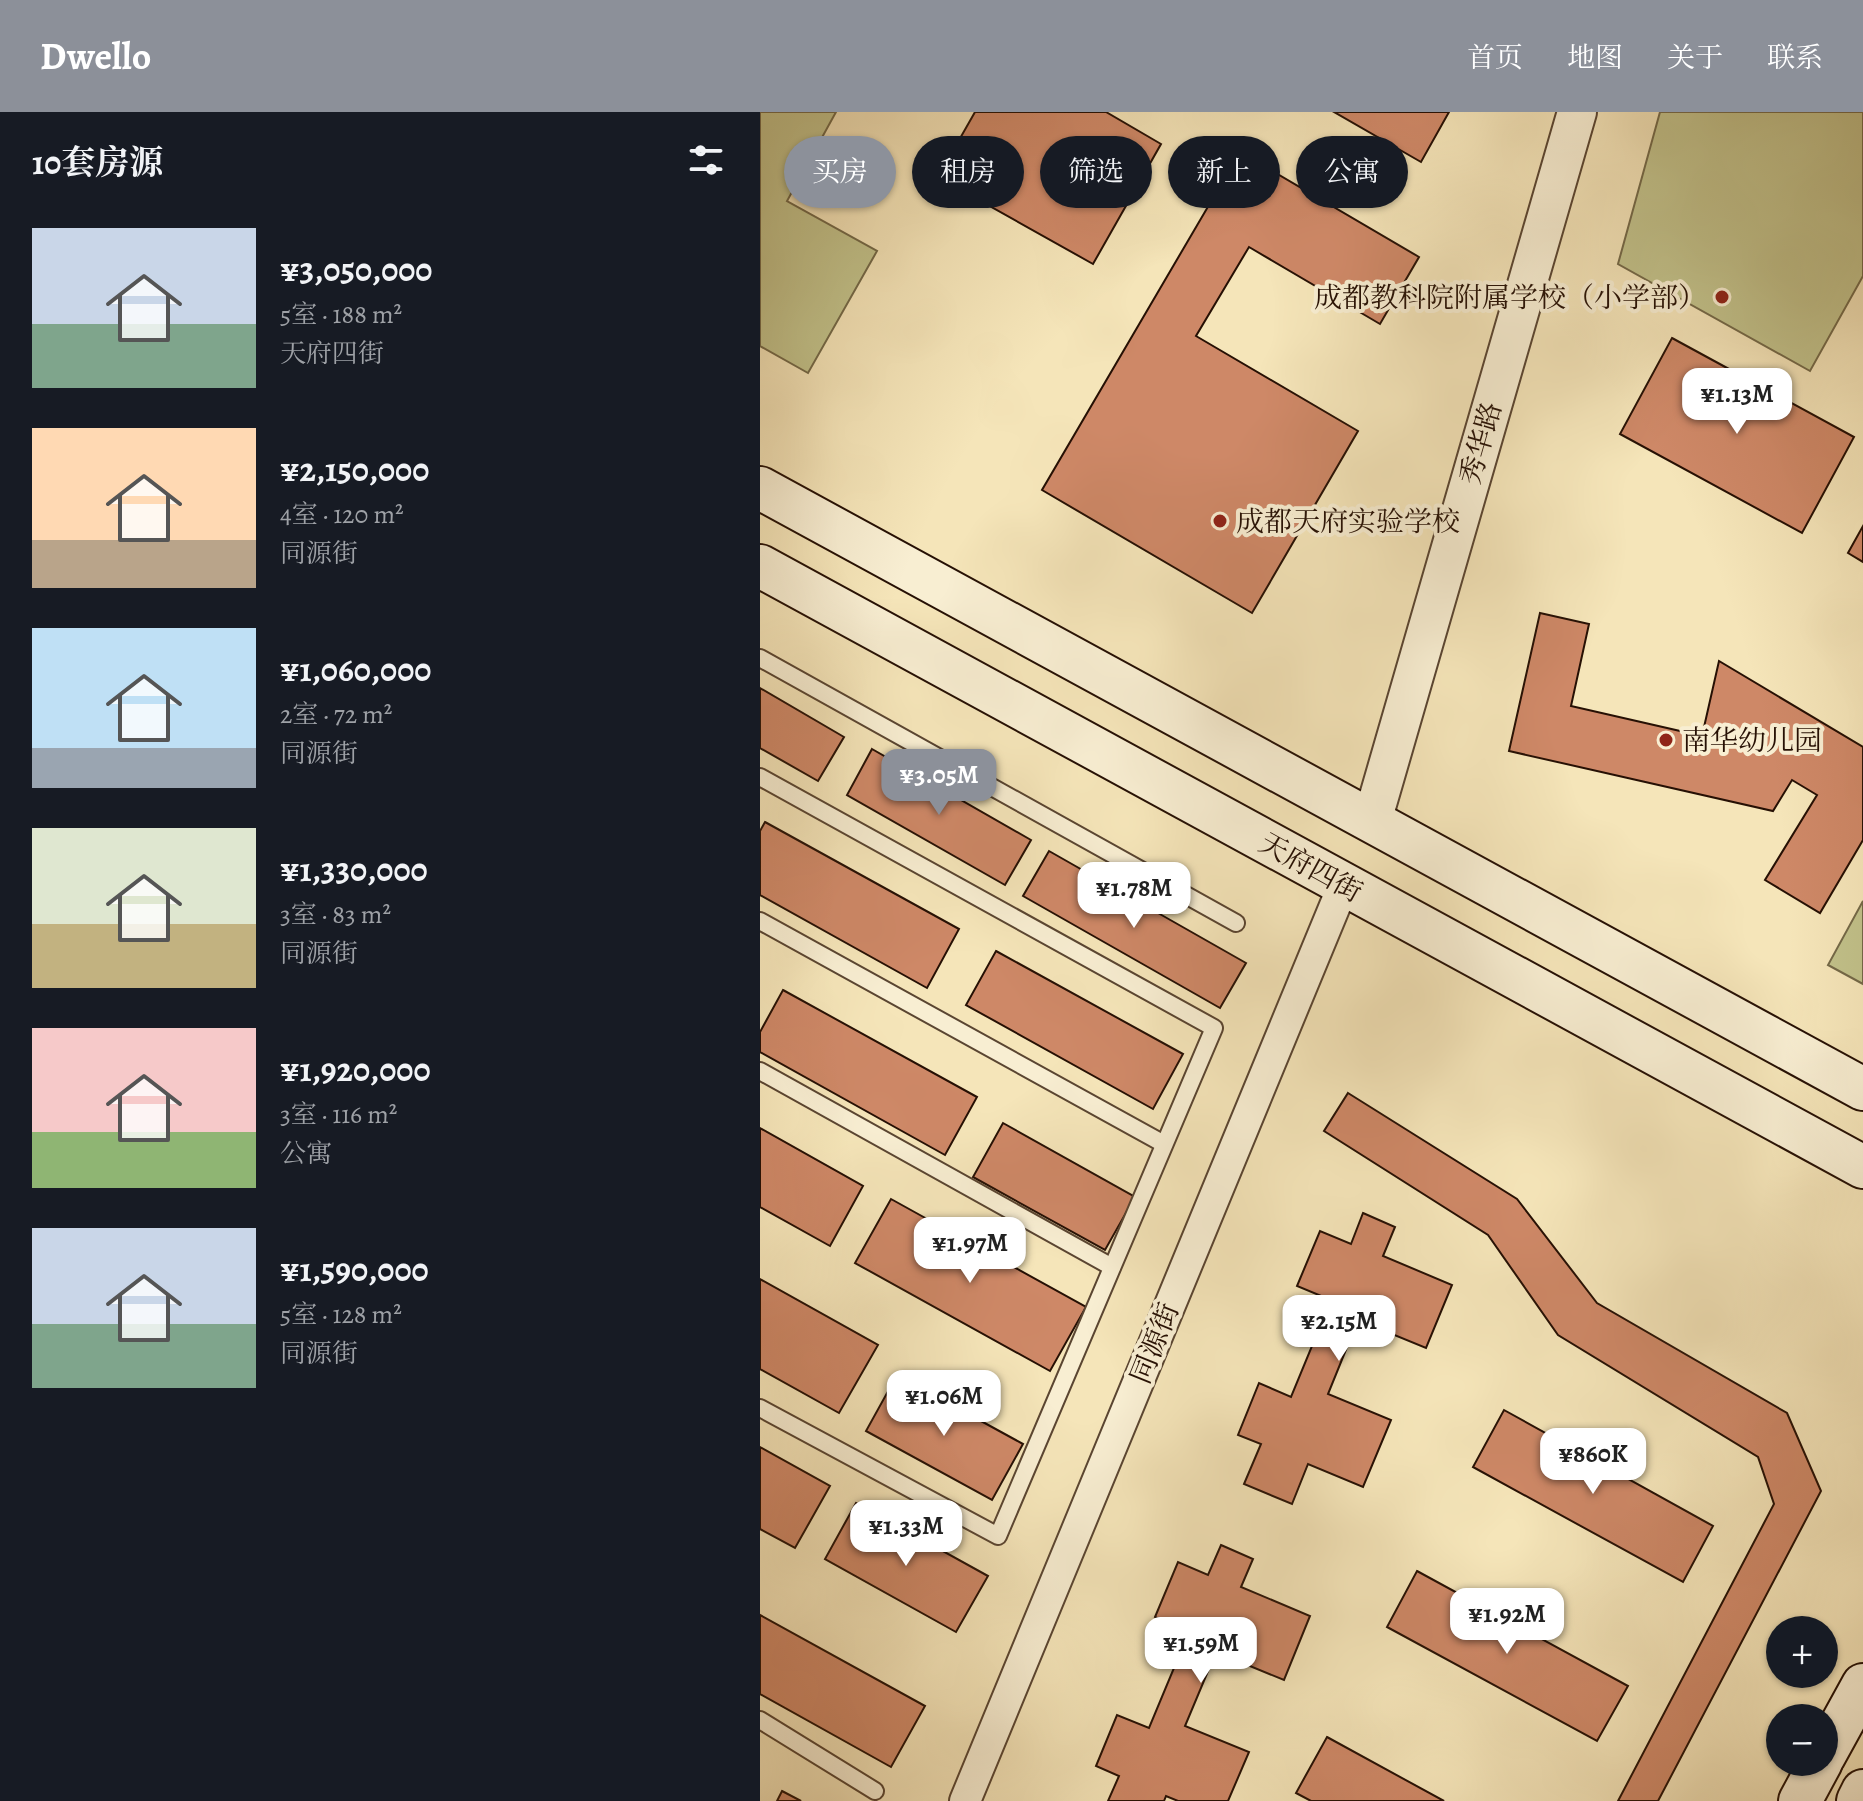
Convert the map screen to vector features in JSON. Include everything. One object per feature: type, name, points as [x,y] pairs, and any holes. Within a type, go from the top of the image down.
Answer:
[{"type":"main road","points":[[760,488],[1863,1089]]},
{"type":"main road","name":"天府四街","points":[[760,566],[1863,1167]]},
{"type":"main road","points":[[1838,1731],[1863,1685]]},
{"type":"main road","points":[[1800,1801],[1813,1776]]},
{"type":"main road","points":[[1858,1801],[1863,1791]]},
{"type":"street","name":"秀华路","points":[[1372,821],[1577,112]]},
{"type":"street","name":"同源街","points":[[965,1801],[1344,884]]},
{"type":"lane","points":[[760,658],[1236,923]]},
{"type":"lane","points":[[760,777],[1214,1028],[998,1536],[760,1408]]},
{"type":"lane","points":[[760,921],[1164,1144]]},
{"type":"lane","points":[[760,1071],[1112,1267]]},
{"type":"lane","points":[[760,1720],[875,1791]]},
{"type":"green space","points":[[760,112],[836,112],[823,136],[784,136],[784,208],[800,208],[877,251],[808,373],[760,346]]},
{"type":"green space","points":[[1660,112],[1863,112],[1863,276],[1810,371],[1618,264]]},
{"type":"green space","points":[[1863,901],[1863,984],[1828,965]]},
{"type":"building","points":[[975,112],[1106,112],[1147,136],[1040,136],[1040,208],[1125,208],[1093,264],[993,208],[1024,208],[1024,136],[961,136]]},
{"type":"building","points":[[1334,112],[1449,112],[1421,162],[1408,155],[1408,136],[1376,136]]},
{"type":"building","points":[[1152,139],[1161,144],[1152,160]]},
{"type":"building","points":[[1280,175],[1296,185],[1296,208],[1335,208],[1419,257],[1380,324],[1249,247],[1196,336],[1358,431],[1252,613],[1042,490],[1207,208],[1280,208]]},
{"type":"building","points":[[1672,338],[1854,437],[1802,533],[1620,434]]},
{"type":"building","points":[[1863,526],[1863,562],[1848,553]]},
{"type":"building","points":[[1540,613],[1589,624],[1571,706],[1702,736],[1719,661],[1863,747],[1863,840],[1820,913],[1765,880],[1817,795],[1792,780],[1773,811],[1509,751]]},
{"type":"building","points":[[760,688],[844,737],[818,781],[760,748]]},
{"type":"building","points":[[872,749],[1031,840],[1005,885],[847,795]]},
{"type":"building","points":[[765,822],[959,929],[927,988],[760,895],[760,831]]},
{"type":"building","points":[[1049,851],[1246,963],[1220,1008],[1023,896]]},
{"type":"building","points":[[996,951],[1183,1054],[1153,1109],[966,1005]]},
{"type":"building","points":[[783,990],[977,1097],[945,1155],[760,1052],[760,1032]]},
{"type":"building","points":[[1348,1093],[1517,1199],[1597,1303],[1787,1413],[1821,1491],[1658,1801],[1618,1801],[1774,1504],[1758,1457],[1558,1335],[1488,1235],[1324,1131]]},
{"type":"building","points":[[1003,1123],[1135,1197],[1105,1250],[973,1177]]},
{"type":"building","points":[[760,1128],[863,1186],[830,1246],[760,1207]]},
{"type":"building","points":[[891,1199],[1086,1307],[1050,1371],[855,1263]]},
{"type":"building","points":[[1363,1213],[1395,1227],[1383,1256],[1452,1285],[1426,1348],[1358,1320],[1328,1394],[1391,1420],[1363,1487],[1308,1464],[1292,1504],[1244,1484],[1261,1444],[1238,1435],[1259,1383],[1291,1397],[1331,1300],[1297,1286],[1320,1231],[1351,1244]]},
{"type":"building","points":[[760,1279],[878,1345],[839,1413],[760,1369]]},
{"type":"building","points":[[897,1375],[1023,1444],[992,1500],[866,1431]]},
{"type":"building","points":[[1504,1410],[1713,1526],[1683,1582],[1473,1467]]},
{"type":"building","points":[[760,1447],[830,1486],[795,1548],[760,1529]]},
{"type":"building","points":[[856,1503],[988,1576],[956,1632],[825,1559]]},
{"type":"building","points":[[1221,1545],[1253,1559],[1241,1587],[1310,1616],[1284,1680],[1216,1652],[1185,1726],[1249,1752],[1228,1801],[1178,1801],[1166,1796],[1164,1801],[1108,1801],[1119,1776],[1096,1766],[1117,1715],[1149,1728],[1189,1632],[1155,1617],[1178,1562],[1208,1575]]},
{"type":"building","points":[[1417,1571],[1628,1686],[1597,1741],[1387,1627]]},
{"type":"building","points":[[760,1615],[925,1706],[891,1767],[760,1694]]},
{"type":"building","points":[[1327,1737],[1444,1801],[1311,1801],[1296,1793]]},
{"type":"building","points":[[782,1791],[801,1801],[777,1801]]},
{"type":"place","name":"成都教科院附属学校（小学部）","points":[[1722,297]]},
{"type":"place","name":"成都天府实验学校","points":[[1220,521]]},
{"type":"place","name":"南华幼儿园","points":[[1666,740]]}]
